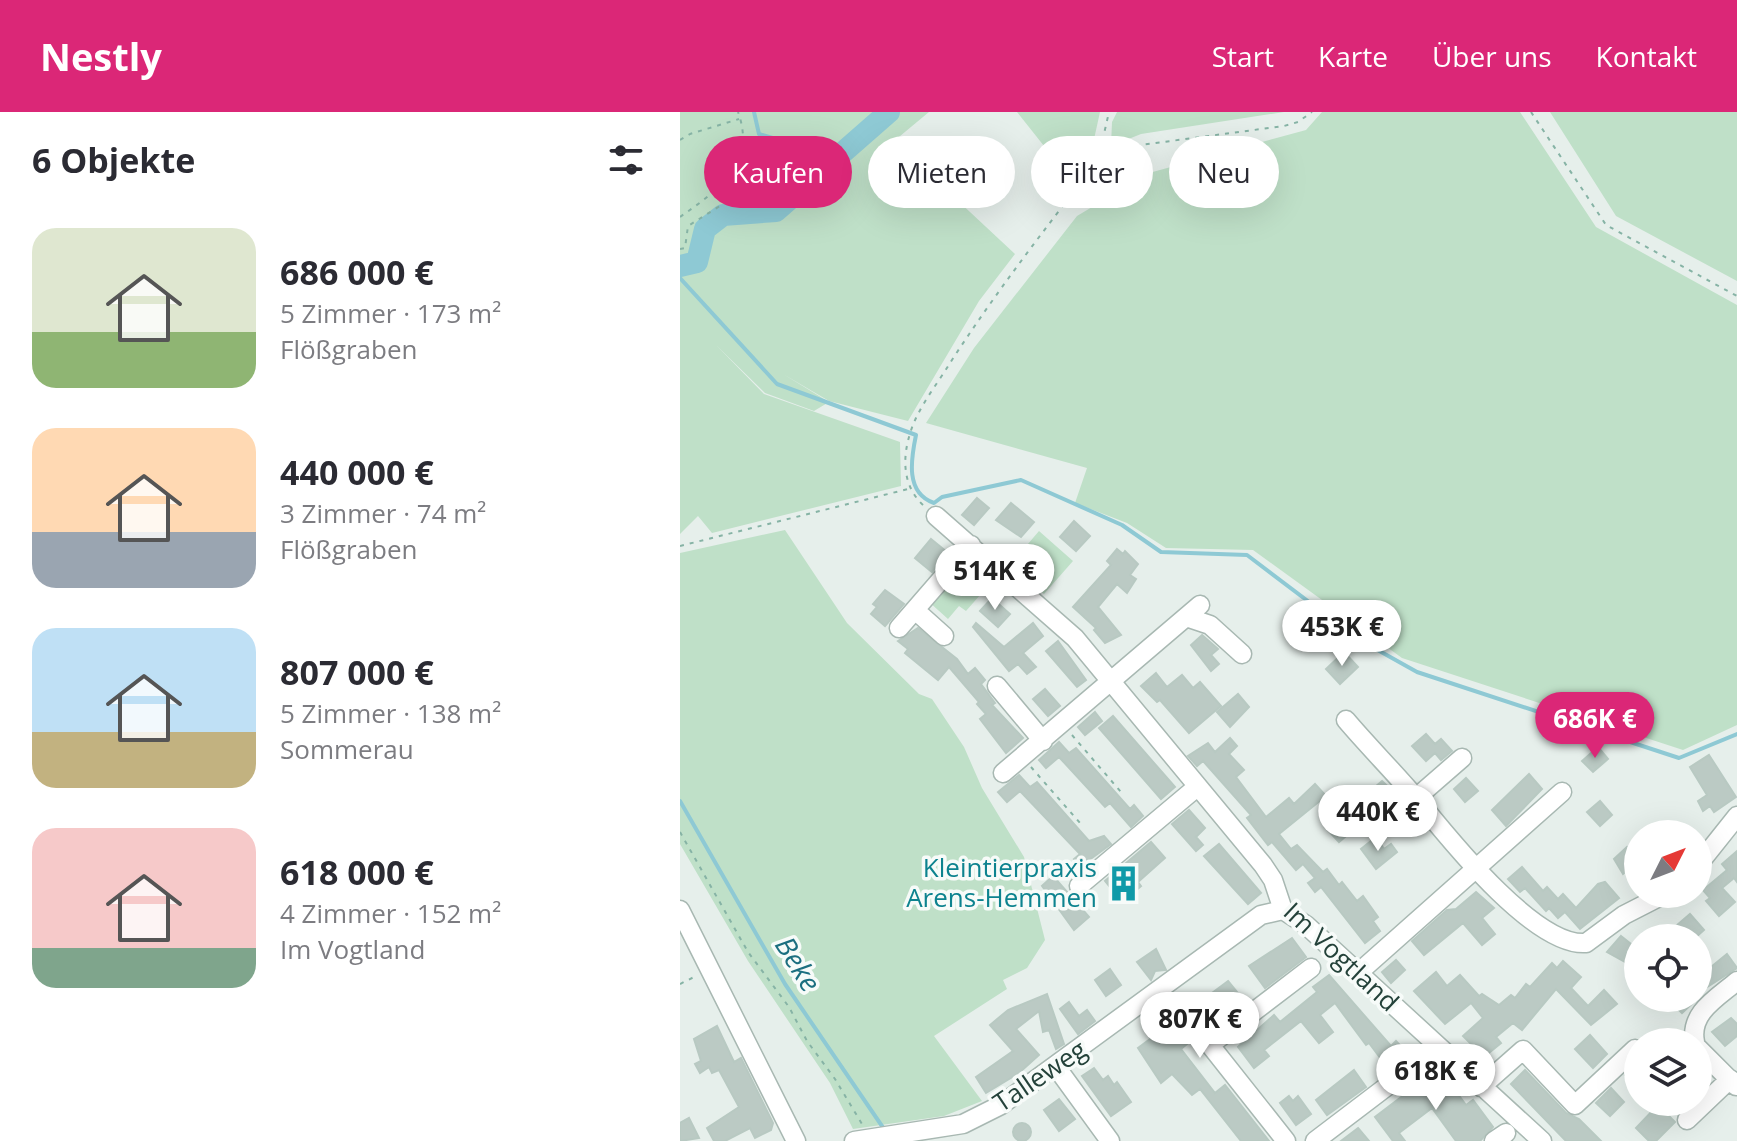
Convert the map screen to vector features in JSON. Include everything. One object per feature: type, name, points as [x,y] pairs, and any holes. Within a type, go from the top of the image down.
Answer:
[{"type":"street","name":"Im Vogtland","points":[[936,516],[1075,638],[1263,865],[1273,880],[1283,910],[1306,925],[1542,1141]]},
{"type":"street","points":[[899,628],[971,545]]},
{"type":"street","points":[[915,610],[944,636]]},
{"type":"street","points":[[1003,773],[1193,611],[1242,654]]},
{"type":"street","points":[[997,686],[1043,741]]},
{"type":"street","points":[[1346,720],[1476,869],[1551,932],[1571,942],[1593,940],[1638,908]]},
{"type":"street","points":[[1416,798],[1462,758]]},
{"type":"street","points":[[1079,886],[1197,787]]},
{"type":"street","points":[[1357,974],[1562,792]]},
{"type":"street","points":[[1712,847],[1737,816]]},
{"type":"street","points":[[680,910],[796,1141]]},
{"type":"street","name":"Talleweg","points":[[867,1139],[963,1124],[1001,1105],[1057,1068],[1261,915],[1283,910]]},
{"type":"street","points":[[1286,1141],[1210,1045],[1311,968]]},
{"type":"street","points":[[1693,1028],[1698,1017],[1737,981]]},
{"type":"street","points":[[1481,1087],[1523,1050],[1575,1105],[1624,1059]]},
{"type":"street","points":[[1687,1120],[1733,1083],[1712,1062]]},
{"type":"street","points":[[1315,1141],[1415,1065]]},
{"type":"street","points":[[1057,1068],[1110,1141]]},
{"type":"path","points":[[738,112],[743,136]]},
{"type":"path","points":[[1104,136],[1109,112]]},
{"type":"path","points":[[1153,143],[1284,126],[1298,122],[1312,112]]},
{"type":"path","points":[[1531,112],[1606,225],[1737,296]]},
{"type":"path","points":[[680,140],[740,119]]},
{"type":"path","points":[[680,217],[704,198]]},
{"type":"path","points":[[680,249],[685,248],[688,226],[717,208]]},
{"type":"path","points":[[936,516],[909,489],[906,466],[912,428],[986,308],[1062,208]]},
{"type":"path","points":[[680,546],[909,489]]},
{"type":"path","points":[[1062,723],[1121,792]]},
{"type":"path","points":[[1022,758],[1080,823]]},
{"type":"path","points":[[680,832],[748,952],[789,1007],[807,1041],[835,1079],[867,1139]]},
{"type":"path","points":[[680,984],[710,969]]},
{"type":"green space","points":[[680,112],[929,112],[900,136],[868,136],[868,208],[966,208],[1015,254],[979,301],[908,421],[829,401],[783,374],[829,402],[814,411],[765,393],[716,345],[764,394],[900,442],[901,486],[712,533],[698,516],[680,534]]},
{"type":"green space","points":[[1017,112],[1100,112],[1095,136],[1036,136]]},
{"type":"green space","points":[[1117,112],[1284,112],[1136,136],[1111,136],[1112,122]]},
{"type":"green space","points":[[1322,112],[1520,112],[1596,227],[1737,305],[1737,725],[1683,750],[1402,658],[1253,550],[1166,548],[1127,523],[1075,503],[1087,468],[926,423],[974,348],[1077,216],[1090,208],[1153,208],[1153,172],[1169,168],[1169,208],[1279,208],[1279,137],[1306,130]]},
{"type":"green space","points":[[1550,112],[1737,112],[1737,281],[1616,216]]},
{"type":"green space","points":[[785,530],[847,623],[919,694],[932,699],[964,747],[982,788],[1024,857],[1045,940],[1027,968],[1003,980],[1007,989],[934,1036],[982,1101],[944,1116],[853,1129],[830,1083],[748,961],[680,844],[680,553]]},
{"type":"green space","points":[[1039,531],[1073,561],[1044,594],[1010,565]]},
{"type":"green space","points":[[965,559],[976,561],[995,578],[966,611],[959,606],[948,619],[928,601]]},
{"type":"building","points":[[977,498],[989,508],[974,525],[962,515]]},
{"type":"building","points":[[1011,503],[1034,522],[1021,537],[996,520]]},
{"type":"building","points":[[1074,521],[1090,536],[1076,551],[1060,537]]},
{"type":"building","points":[[931,539],[948,553],[932,572],[915,558]]},
{"type":"building","points":[[1117,549],[1123,554],[1125,551],[1138,564],[1130,575],[1136,579],[1127,593],[1117,584],[1098,607],[1121,635],[1105,643],[1094,630],[1096,628],[1073,607],[1111,565],[1107,561]]},
{"type":"building","points":[[885,590],[904,604],[885,626],[871,614],[877,607],[873,604]]},
{"type":"building","points":[[992,598],[1010,614],[998,627],[980,611]]},
{"type":"building","points":[[976,623],[1004,647],[1033,623],[1043,636],[1023,653],[1036,667],[1027,674],[1018,664],[1009,671],[973,627]]},
{"type":"building","points":[[918,628],[957,659],[968,674],[975,668],[985,680],[981,684],[995,703],[992,705],[1023,738],[1006,753],[980,719],[986,714],[977,704],[979,702],[949,667],[938,680],[905,653],[908,649],[898,641]]},
{"type":"building","points":[[1202,635],[1218,649],[1211,655],[1219,664],[1211,671],[1191,645]]},
{"type":"building","points":[[1058,641],[1086,680],[1077,687],[1046,651]]},
{"type":"building","points":[[1344,652],[1358,667],[1340,684],[1326,669]]},
{"type":"building","points":[[1156,673],[1167,687],[1182,675],[1193,688],[1200,682],[1221,706],[1189,733],[1160,700],[1157,702],[1141,686]]},
{"type":"building","points":[[1045,689],[1060,706],[1048,716],[1033,699]]},
{"type":"building","points":[[1238,694],[1249,707],[1230,727],[1217,712]]},
{"type":"building","points":[[1095,712],[1102,721],[1085,735],[1078,727]]},
{"type":"building","points":[[1113,716],[1175,787],[1161,799],[1099,728]]},
{"type":"building","points":[[1426,734],[1435,744],[1441,739],[1452,751],[1441,760],[1435,753],[1426,761],[1412,746]]},
{"type":"building","points":[[1230,738],[1237,746],[1229,754],[1244,770],[1236,777],[1266,817],[1289,798],[1294,804],[1315,784],[1326,796],[1279,834],[1291,849],[1297,845],[1323,872],[1327,869],[1357,901],[1363,896],[1378,917],[1373,921],[1380,931],[1365,943],[1321,887],[1315,892],[1308,883],[1315,878],[1303,864],[1296,870],[1272,842],[1268,845],[1247,818],[1251,815],[1203,761],[1197,766],[1188,756],[1208,743],[1215,752]]},
{"type":"building","points":[[1059,742],[1069,753],[1076,748],[1130,809],[1134,805],[1143,816],[1131,827],[1110,803],[1105,807],[1059,757],[1046,768],[1039,760]]},
{"type":"building","points":[[1598,747],[1608,759],[1593,772],[1582,761]]},
{"type":"building","points":[[1709,755],[1736,797],[1714,812],[1710,806],[1703,811],[1698,801],[1707,795],[1690,767]]},
{"type":"building","points":[[1529,774],[1542,789],[1506,826],[1492,810]]},
{"type":"building","points":[[1019,775],[1030,787],[1037,782],[1089,841],[1104,836],[1111,844],[1081,866],[1074,859],[1080,854],[1020,791],[1007,802],[998,792]]},
{"type":"building","points":[[1466,778],[1478,791],[1465,802],[1454,789]]},
{"type":"building","points":[[1382,781],[1398,796],[1382,811],[1368,793]]},
{"type":"building","points":[[1600,801],[1612,815],[1600,826],[1587,812]]},
{"type":"building","points":[[1189,810],[1205,828],[1196,837],[1203,845],[1196,851],[1172,824]]},
{"type":"building","points":[[1338,816],[1352,831],[1339,842],[1325,827]]},
{"type":"building","points":[[1376,837],[1384,849],[1391,844],[1397,852],[1376,869],[1361,849]]},
{"type":"building","points":[[1151,842],[1165,858],[1138,882],[1141,886],[1122,902],[1105,881]]},
{"type":"building","points":[[1219,844],[1261,893],[1248,904],[1204,856]]},
{"type":"building","points":[[1624,850],[1623,874],[1614,859]]},
{"type":"building","points":[[1737,851],[1737,882],[1734,878],[1722,888],[1735,902],[1719,916],[1712,908],[1712,882],[1727,870],[1722,864]]},
{"type":"building","points":[[1522,867],[1543,891],[1547,887],[1558,899],[1563,894],[1576,908],[1598,884],[1605,882],[1619,898],[1580,929],[1565,912],[1558,918],[1549,908],[1546,911],[1525,888],[1520,892],[1508,879]]},
{"type":"building","points":[[1053,876],[1089,917],[1074,930],[1042,886]]},
{"type":"building","points":[[1476,892],[1494,908],[1482,918],[1495,934],[1482,945],[1463,923],[1424,955],[1412,941],[1447,910],[1456,909]]},
{"type":"building","points":[[1690,914],[1699,924],[1678,924]]},
{"type":"building","points":[[1621,936],[1624,938],[1624,961],[1607,952]]},
{"type":"building","points":[[1292,938],[1306,957],[1265,988],[1249,966]]},
{"type":"building","points":[[1156,949],[1166,970],[1155,971],[1151,980],[1137,962]]},
{"type":"building","points":[[1727,954],[1737,968],[1712,984],[1712,966]]},
{"type":"building","points":[[1396,960],[1405,970],[1391,983],[1382,972]]},
{"type":"building","points":[[1563,961],[1581,977],[1571,988],[1588,1006],[1604,990],[1617,1004],[1591,1025],[1556,989],[1522,1030],[1513,1023],[1496,1037],[1501,1043],[1484,1057],[1463,1036],[1483,1018],[1471,1003],[1445,1024],[1414,991],[1436,972],[1447,986],[1460,975],[1479,996],[1482,994],[1499,1005],[1511,995],[1515,998],[1526,984],[1530,987],[1552,963],[1557,968]]},
{"type":"building","points":[[1110,969],[1121,985],[1106,996],[1095,980]]},
{"type":"building","points":[[1329,975],[1391,1046],[1396,1041],[1409,1055],[1391,1068],[1369,1043],[1366,1045],[1335,1003],[1320,1015],[1333,1032],[1319,1043],[1301,1021],[1264,1050],[1269,1056],[1254,1068],[1238,1047],[1274,1015],[1280,1022],[1317,992],[1313,987]]},
{"type":"building","points":[[1228,981],[1242,998],[1181,1049],[1215,1093],[1225,1085],[1269,1141],[1241,1141],[1200,1089],[1192,1095],[1172,1074],[1161,1083],[1138,1048]]},
{"type":"building","points":[[1047,994],[1064,1044],[1056,1049],[1049,1030],[1043,1032],[1039,1011],[1016,1029],[1039,1055],[1019,1073],[986,1093],[976,1077],[1013,1051],[990,1025],[1008,1010]]},
{"type":"building","points":[[1069,1002],[1079,1016],[1087,1010],[1095,1021],[1078,1034],[1060,1009]]},
{"type":"building","points":[[1731,1018],[1737,1024],[1737,1036],[1725,1046],[1712,1032]]},
{"type":"building","points":[[717,1026],[734,1062],[741,1058],[773,1123],[771,1130],[755,1138],[750,1128],[725,1141],[714,1141],[707,1128],[739,1107],[719,1070],[712,1073],[709,1067],[700,1073],[695,1064],[701,1061],[694,1039]]},
{"type":"building","points":[[1590,1035],[1607,1054],[1593,1068],[1575,1049]]},
{"type":"building","points":[[1094,1068],[1103,1080],[1108,1076],[1114,1085],[1117,1082],[1131,1102],[1111,1116],[1082,1076]]},
{"type":"building","points":[[1354,1070],[1366,1087],[1327,1115],[1316,1100]]},
{"type":"building","points":[[1525,1070],[1566,1113],[1579,1119],[1601,1141],[1566,1141],[1511,1084]]},
{"type":"building","points":[[1433,1073],[1443,1086],[1449,1082],[1466,1105],[1473,1100],[1493,1127],[1480,1141],[1456,1141],[1432,1108],[1399,1133],[1405,1141],[1393,1141],[1375,1117]]},
{"type":"building","points":[[1611,1088],[1624,1102],[1610,1116],[1596,1103]]},
{"type":"building","points":[[1289,1096],[1293,1101],[1298,1096],[1311,1114],[1296,1125],[1280,1103]]},
{"type":"building","points":[[1059,1099],[1075,1119],[1059,1131],[1044,1110]]},
{"type":"building","points":[[1647,1116],[1669,1116],[1675,1122],[1656,1141],[1649,1141],[1636,1128]]},
{"type":"building","points":[[689,1118],[699,1138],[680,1141],[680,1123]]},
{"type":"building","points":[[1022,1123],[1031,1132],[1022,1141],[1013,1132]]},
{"type":"building","points":[[1358,1128],[1369,1141],[1341,1141]]},
{"type":"waterway","points":[[754,112],[759,134],[766,136]]},
{"type":"waterway","points":[[680,266],[697,262],[705,229],[723,215],[776,211],[889,112]]},
{"type":"waterway","points":[[680,278],[777,384],[916,435],[912,464],[914,483],[918,492],[934,503],[942,497],[1021,480],[1122,525],[1161,552],[1247,555],[1358,639],[1417,672],[1679,758],[1737,734]]},
{"type":"waterway","name":"Beke","points":[[680,801],[785,984],[884,1129]]},
{"type":"place","name":"Kleintierpraxis Arens-Hemmen","points":[[1123,883]]}]
